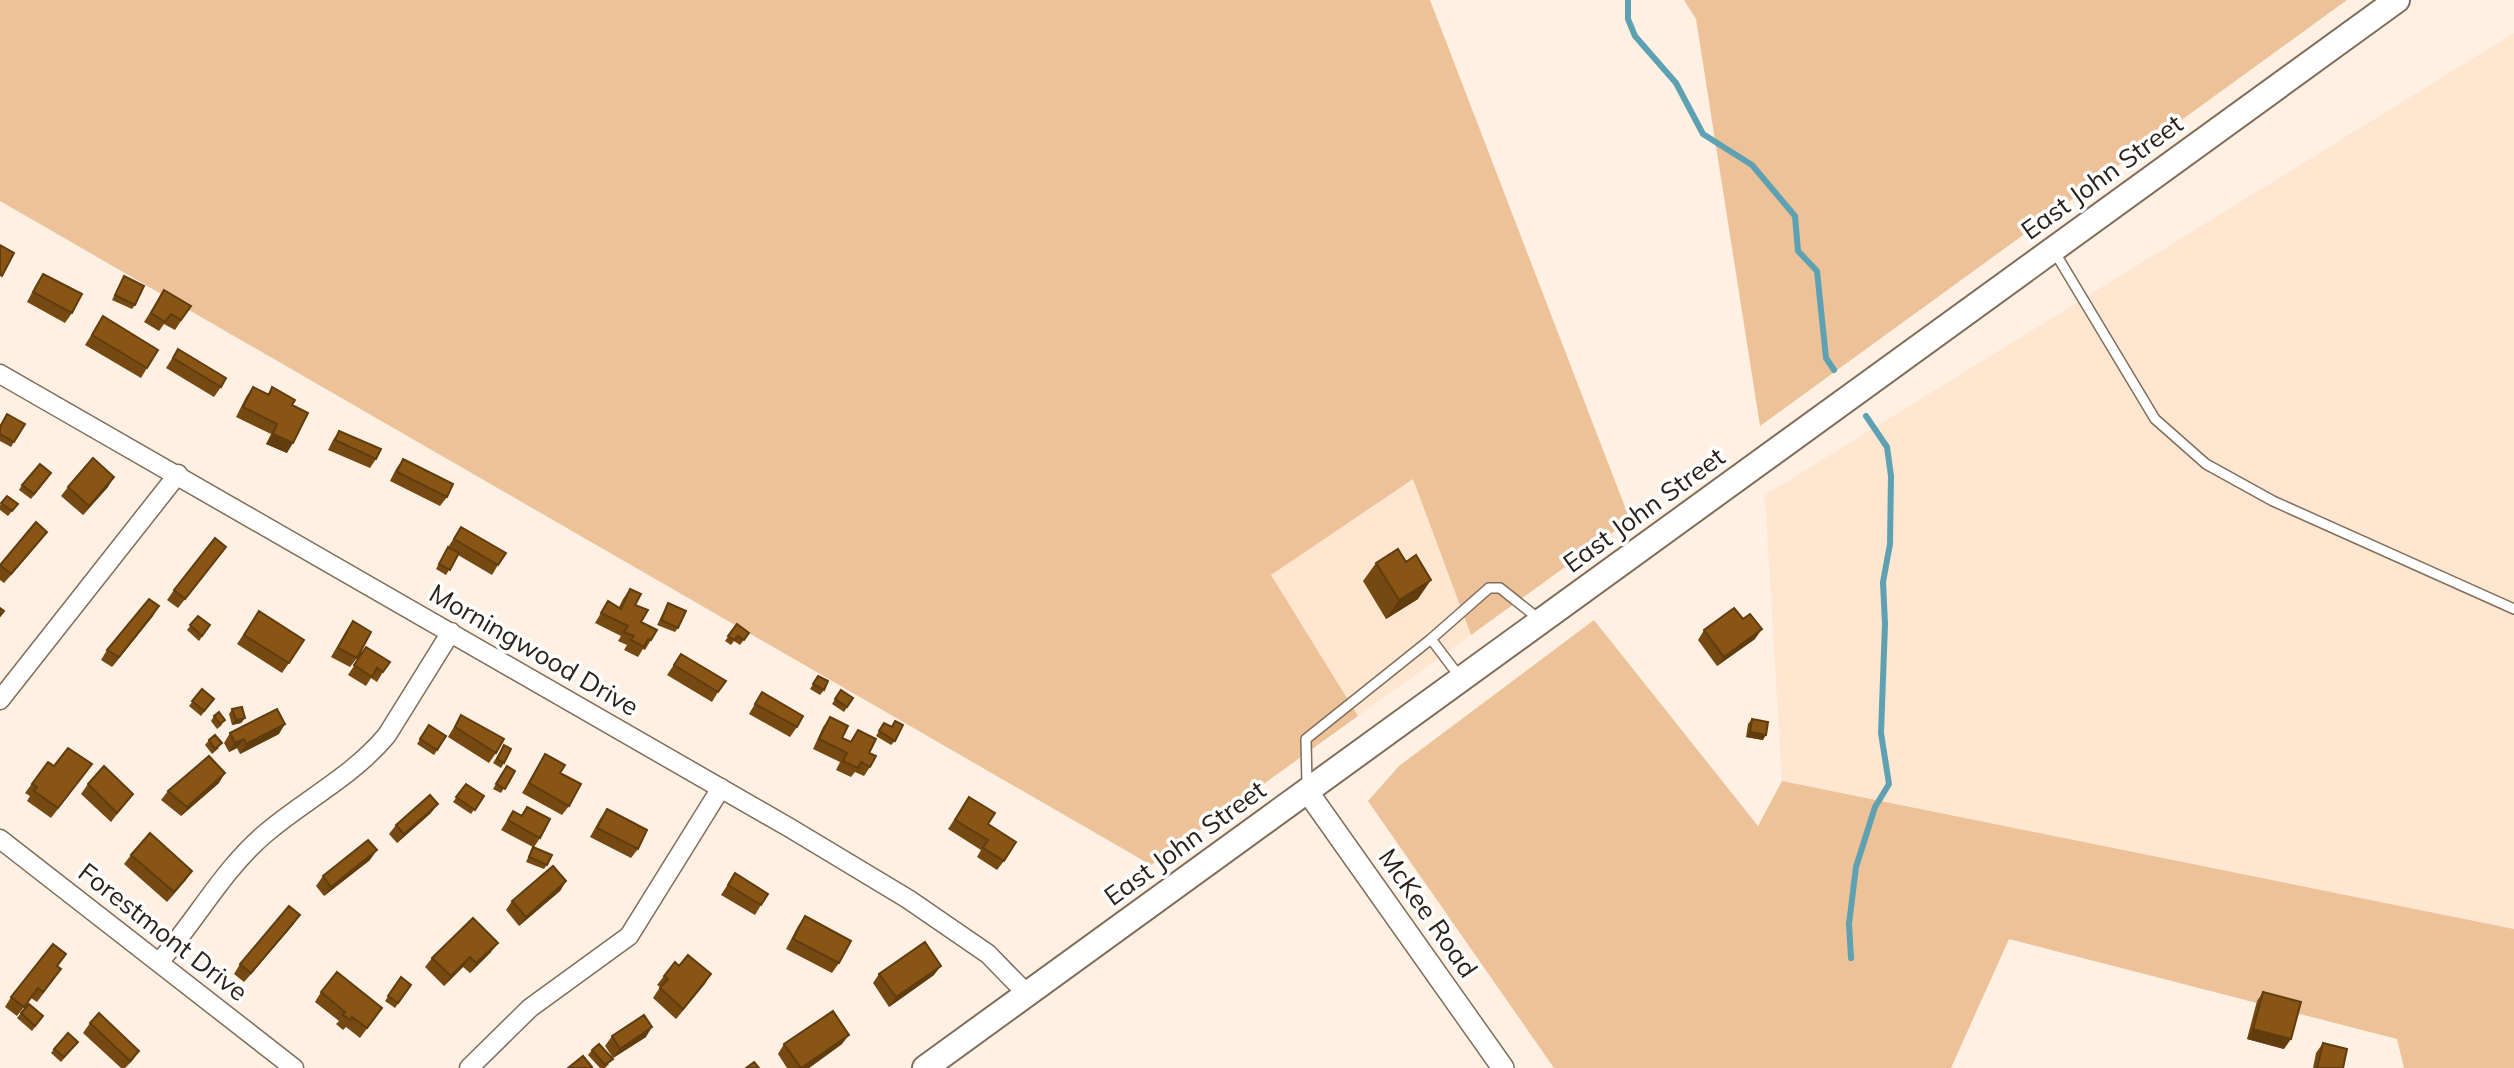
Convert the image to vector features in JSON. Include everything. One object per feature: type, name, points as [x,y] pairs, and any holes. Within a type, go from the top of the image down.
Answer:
[{"type":"main road","name":"East John Street","points":[[925,1068],[2397,0]]},
{"type":"street","name":"Morningwood Drive","points":[[0,374],[178,474],[908,899],[988,954],[1027,994]]},
{"type":"street","points":[[0,700],[178,474]]},
{"type":"street","points":[[159,962],[230,872],[266,833],[344,777],[375,750],[451,632]]},
{"type":"street","points":[[468,1068],[530,1008],[629,936],[721,788]]},
{"type":"street","name":"McKee Road","points":[[1307,791],[1503,1068]]},
{"type":"street","name":"Forestmont Drive","points":[[0,839],[294,1068]]},
{"type":"lane","points":[[2053,249],[2155,419],[2206,464],[2273,501],[2514,609]]},
{"type":"lane","points":[[1307,791],[1306,739],[1489,589],[1500,588],[1541,621]]},
{"type":"lane","points":[[1431,639],[1460,678]]},
{"type":"shaded area","points":[[0,0],[1430,0],[1630,520],[1471,635],[1413,479],[1271,575],[1358,716],[1151,865],[0,201]]},
{"type":"shaded area","points":[[1684,0],[2347,0],[1760,426],[1696,19]]},
{"type":"shaded area","points":[[2514,33],[2514,929],[1782,781],[1765,495]]},
{"type":"shaded area","points":[[1413,478],[1471,635],[1358,716],[1270,575]]},
{"type":"shaded area","points":[[1594,620],[1758,826],[1782,781],[2514,929],[2514,1068],[2404,1068],[2397,1039],[2009,939],[1951,1068],[1554,1068],[1368,801],[1399,766]]},
{"type":"building","points":[[0,245],[14,253],[2,276],[0,275]]},
{"type":"building","points":[[43,274],[82,294],[72,313],[33,292]]},
{"type":"building","points":[[124,276],[144,286],[135,305],[115,295]]},
{"type":"building","points":[[164,290],[191,306],[181,320],[171,314],[165,322],[151,313]]},
{"type":"building","points":[[103,316],[158,350],[147,368],[92,335]]},
{"type":"building","points":[[178,349],[226,378],[221,387],[173,358]]},
{"type":"building","points":[[253,387],[269,395],[272,387],[295,400],[292,405],[308,413],[293,443],[273,434],[277,424],[243,407]]},
{"type":"building","points":[[7,414],[25,424],[14,442],[0,434],[0,427]]},
{"type":"building","points":[[339,431],[381,449],[376,459],[335,440]]},
{"type":"building","points":[[93,458],[114,477],[89,506],[68,487]]},
{"type":"building","points":[[403,459],[453,484],[447,497],[397,472]]},
{"type":"building","points":[[40,464],[51,473],[34,494],[22,485]]},
{"type":"building","points":[[7,496],[18,504],[12,511],[1,503]]},
{"type":"building","points":[[36,522],[47,532],[11,574],[0,565]]},
{"type":"building","points":[[461,527],[506,553],[498,565],[454,539]]},
{"type":"building","points":[[215,538],[226,547],[185,599],[174,590]]},
{"type":"building","points":[[448,547],[459,553],[450,570],[439,564]]},
{"type":"building","points":[[1398,549],[1406,562],[1416,555],[1431,580],[1399,600],[1376,563]]},
{"type":"building","points":[[630,589],[641,594],[635,605],[648,610],[641,622],[657,630],[644,647],[631,640],[634,636],[624,632],[628,626],[601,613],[608,601],[621,609]]},
{"type":"building","points":[[149,599],[159,606],[119,657],[107,650]]},
{"type":"building","points":[[668,603],[686,611],[678,628],[661,620]]},
{"type":"building","points":[[1734,608],[1743,619],[1750,614],[1762,629],[1724,657],[1704,630]]},
{"type":"building","points":[[259,611],[304,640],[289,663],[244,635]]},
{"type":"building","points":[[198,616],[210,625],[202,636],[190,625]]},
{"type":"building","points":[[353,621],[371,632],[357,658],[338,648]]},
{"type":"building","points":[[737,624],[749,633],[744,640],[738,636],[734,640],[728,636]]},
{"type":"building","points":[[366,647],[390,662],[383,672],[377,668],[372,677],[354,665]]},
{"type":"building","points":[[681,654],[726,681],[718,692],[674,665]]},
{"type":"building","points":[[818,676],[828,681],[824,690],[813,684]]},
{"type":"building","points":[[202,689],[214,699],[204,711],[192,701]]},
{"type":"building","points":[[841,690],[853,698],[847,707],[835,699]]},
{"type":"building","points":[[762,692],[803,716],[797,727],[755,704]]},
{"type":"building","points":[[242,707],[245,718],[236,720],[232,709]]},
{"type":"building","points":[[277,709],[285,724],[246,744],[244,739],[235,743],[230,733]]},
{"type":"building","points":[[219,712],[225,720],[220,724],[214,716]]},
{"type":"building","points":[[461,715],[504,739],[496,753],[455,727]]},
{"type":"building","points":[[830,717],[848,726],[842,738],[851,742],[858,730],[876,739],[869,753],[876,756],[870,767],[861,762],[858,768],[843,761],[847,753],[819,739]]},
{"type":"building","points":[[1752,719],[1768,722],[1766,735],[1750,732]]},
{"type":"building","points":[[895,721],[903,725],[895,741],[879,731],[884,723],[892,727]]},
{"type":"building","points":[[429,725],[446,736],[437,750],[420,739]]},
{"type":"building","points":[[215,735],[222,743],[215,749],[209,740]]},
{"type":"building","points":[[504,745],[511,749],[504,763],[497,759]]},
{"type":"building","points":[[68,748],[92,764],[58,808],[34,791],[37,787],[32,784],[48,762],[54,766]]},
{"type":"building","points":[[545,754],[565,765],[560,773],[581,784],[569,806],[529,783]]},
{"type":"building","points":[[209,756],[225,773],[187,807],[168,791]]},
{"type":"building","points":[[104,766],[133,794],[117,813],[88,784]]},
{"type":"building","points":[[507,766],[515,771],[505,789],[496,784]]},
{"type":"building","points":[[466,784],[484,796],[475,810],[456,797]]},
{"type":"building","points":[[430,795],[438,804],[404,834],[396,825]]},
{"type":"building","points":[[969,797],[995,813],[988,824],[1016,842],[1004,861],[983,848],[988,840],[955,820]]},
{"type":"building","points":[[527,807],[550,819],[540,838],[508,820],[513,811],[522,816]]},
{"type":"building","points":[[607,809],[647,830],[638,849],[597,828]]},
{"type":"building","points":[[150,833],[192,871],[174,892],[131,855]]},
{"type":"building","points":[[368,840],[377,850],[331,887],[323,876]]},
{"type":"building","points":[[533,847],[552,855],[547,865],[529,857]]},
{"type":"building","points":[[553,866],[566,881],[526,917],[512,901]]},
{"type":"building","points":[[735,873],[768,894],[761,905],[728,885]]},
{"type":"building","points":[[289,906],[300,915],[251,973],[240,964]]},
{"type":"building","points":[[805,916],[851,941],[839,963],[793,939]]},
{"type":"building","points":[[473,918],[498,943],[476,963],[470,957],[451,976],[432,958]]},
{"type":"building","points":[[925,942],[941,966],[896,997],[879,974]]},
{"type":"building","points":[[53,944],[66,954],[57,966],[61,969],[43,992],[38,988],[24,1007],[11,997]]},
{"type":"building","points":[[688,955],[711,974],[683,1009],[660,988],[668,979],[664,976],[675,962],[679,966]]},
{"type":"building","points":[[337,972],[382,1008],[367,1028],[352,1017],[350,1020],[343,1015],[345,1012],[321,992]]},
{"type":"building","points":[[401,977],[411,985],[398,1003],[388,996]]},
{"type":"building","points":[[2263,992],[2301,1002],[2291,1039],[2253,1029]]},
{"type":"building","points":[[29,1004],[43,1016],[35,1026],[21,1013]]},
{"type":"building","points":[[833,1011],[849,1035],[801,1068],[784,1044]]},
{"type":"building","points":[[99,1013],[139,1051],[130,1061],[90,1023]]},
{"type":"building","points":[[644,1015],[652,1027],[620,1049],[612,1036]]},
{"type":"building","points":[[68,1033],[78,1042],[64,1057],[54,1049]]},
{"type":"building","points":[[2323,1043],[2347,1049],[2343,1068],[2317,1068]]},
{"type":"building","points":[[599,1044],[613,1059],[605,1065],[592,1050]]},
{"type":"building","points":[[583,1056],[592,1067],[568,1068]]},
{"type":"building","points":[[754,1062],[759,1068],[746,1068]]},
{"type":"waterway","points":[[1628,0],[1628,19],[1635,36],[1676,83],[1703,134],[1752,165],[1795,216],[1798,251],[1817,271],[1826,358],[1834,370]]},
{"type":"waterway","points":[[1851,958],[1849,924],[1856,867],[1875,807],[1889,784],[1881,733],[1885,624],[1883,582],[1890,544],[1891,476],[1887,447],[1866,416]]}]
